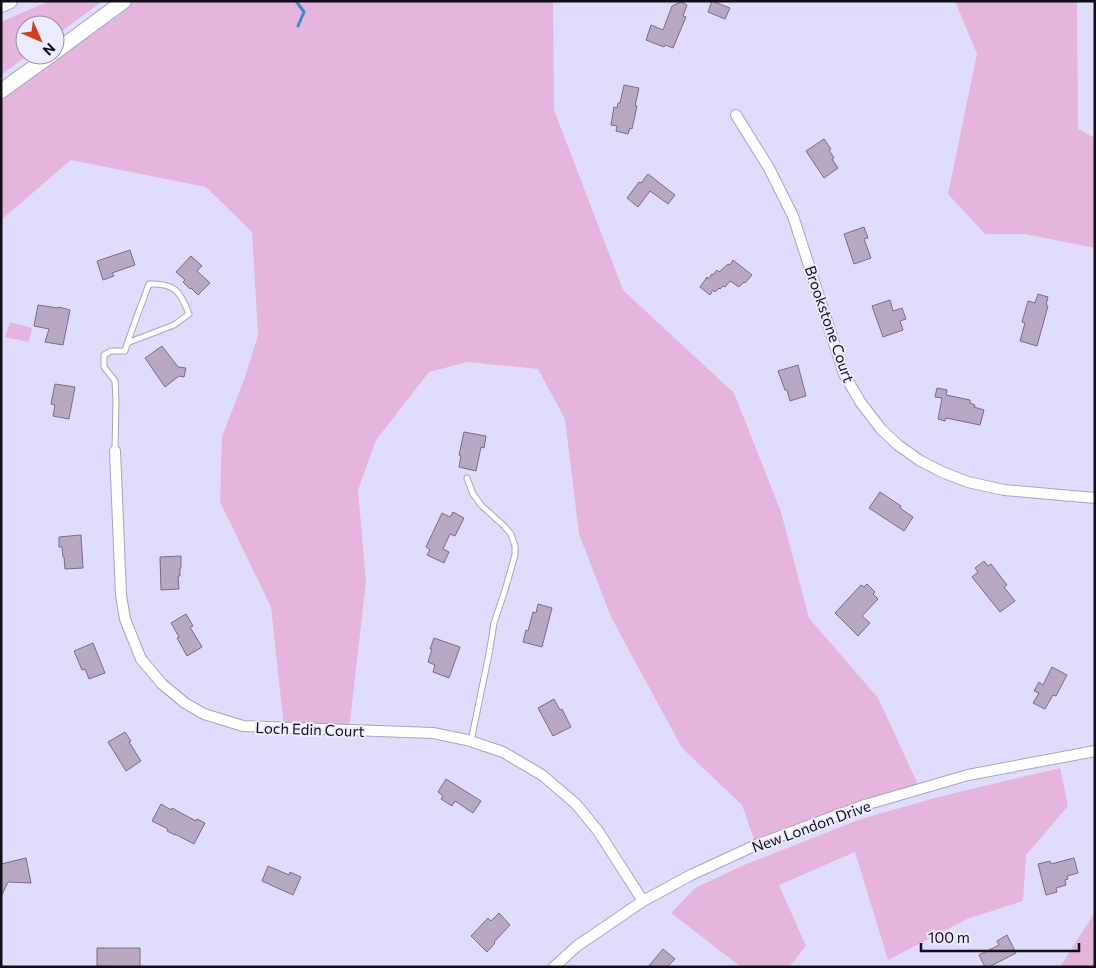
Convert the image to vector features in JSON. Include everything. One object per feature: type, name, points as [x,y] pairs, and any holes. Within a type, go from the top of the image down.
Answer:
[{"type":"main road","points":[[1,6],[10,1]]},
{"type":"main road","points":[[65,45],[124,1]]},
{"type":"main road","points":[[1,91],[37,65]]},
{"type":"street","name":"Brookstone Court","points":[[736,115],[769,168],[793,216],[844,374],[861,403],[881,429],[898,445],[920,460],[942,472],[968,482],[1004,490],[1095,498]]},
{"type":"street","name":"Loch Edin Court","points":[[115,451],[121,595],[125,619],[141,659],[162,684],[185,703],[204,714],[243,726],[432,733],[471,741],[503,752],[542,775],[576,804],[598,831],[643,901]]},
{"type":"street","name":"New London Drive","points":[[554,967],[577,946],[643,901],[691,875],[756,845],[865,805],[968,776],[1095,751]]},
{"type":"lane","points":[[115,451],[115,381],[104,367],[104,355],[111,351],[125,351],[127,343],[149,284],[163,283],[176,290],[184,300],[189,314],[174,325],[127,343]]},
{"type":"lane","points":[[467,478],[473,494],[481,505],[511,534],[515,546],[505,590],[494,623],[471,741]]},
{"type":"shaded area","points":[[49,1],[103,1],[65,29],[65,15],[17,15]]},
{"type":"shaded area","points":[[124,1],[553,1],[554,110],[623,290],[734,393],[781,512],[809,618],[878,698],[920,789],[756,845],[742,805],[682,748],[611,617],[579,534],[565,419],[538,369],[468,362],[429,372],[376,440],[358,490],[366,581],[349,730],[284,728],[271,607],[220,502],[222,437],[245,377],[258,335],[252,232],[206,187],[71,160],[1,220],[1,91],[37,65],[65,65],[65,44]]},
{"type":"shaded area","points":[[955,1],[1077,1],[1078,129],[1095,138],[1095,248],[1025,234],[985,234],[948,194],[977,54]]},
{"type":"shaded area","points":[[15,16],[15,65],[1,75],[1,22]]},
{"type":"shaded area","points":[[10,322],[32,328],[29,342],[5,337]]},
{"type":"shaded area","points":[[1060,768],[1068,806],[1026,855],[1023,901],[967,919],[888,960],[855,852],[779,885],[806,946],[789,967],[741,967],[671,913],[695,888],[744,865],[861,819],[946,795]]},
{"type":"shaded area","points":[[1095,912],[1095,967],[1060,967]]},
{"type":"building","points":[[712,1],[730,8],[725,19],[708,12]]},
{"type":"building","points":[[681,2],[687,5],[683,16],[686,17],[673,48],[665,45],[664,47],[646,40],[651,25],[663,30],[672,6]]},
{"type":"building","points":[[624,85],[639,88],[632,129],[630,128],[628,134],[616,131],[617,126],[611,125],[614,107],[617,108],[618,103],[620,103]]},
{"type":"building","points":[[824,139],[831,149],[829,150],[834,158],[832,159],[838,168],[824,178],[806,151]]},
{"type":"building","points":[[648,174],[675,195],[668,204],[650,191],[638,207],[627,198],[639,182],[641,183]]},
{"type":"building","points":[[864,227],[868,238],[864,239],[871,258],[854,264],[844,234]]},
{"type":"building","points":[[130,250],[135,265],[112,273],[114,276],[103,280],[97,261]]},
{"type":"building","points":[[191,256],[202,266],[197,271],[210,283],[198,295],[183,282],[185,280],[176,272]]},
{"type":"building","points":[[733,260],[752,275],[745,283],[739,287],[730,281],[725,287],[719,288],[715,292],[713,290],[710,295],[700,287],[707,277],[708,279],[717,270],[719,272],[728,264],[730,265]]},
{"type":"building","points":[[1038,294],[1048,297],[1046,305],[1048,306],[1037,346],[1020,341],[1025,323],[1022,322],[1028,301],[1035,303]]},
{"type":"building","points":[[890,300],[893,311],[902,308],[906,319],[900,321],[903,330],[883,337],[872,306]]},
{"type":"building","points":[[38,305],[70,310],[63,345],[45,342],[49,329],[34,326]]},
{"type":"building","points":[[162,346],[178,367],[186,368],[184,377],[179,376],[165,387],[145,358]]},
{"type":"building","points":[[798,365],[806,396],[790,401],[778,371]]},
{"type":"building","points":[[55,384],[75,387],[69,419],[53,416],[55,405],[51,404]]},
{"type":"building","points":[[937,388],[947,390],[946,395],[970,400],[970,403],[975,405],[974,407],[984,410],[980,425],[946,418],[945,421],[938,419],[942,398],[935,397]]},
{"type":"building","points":[[464,432],[486,436],[484,448],[481,447],[476,471],[459,467],[461,456],[459,455]]},
{"type":"building","points":[[880,492],[901,506],[900,508],[913,517],[904,531],[869,508]]},
{"type":"building","points":[[453,512],[464,518],[455,536],[450,534],[443,549],[449,552],[444,563],[427,555],[430,550],[426,547],[442,513],[450,517]]},
{"type":"building","points":[[81,535],[83,568],[65,569],[62,547],[59,547],[59,537]]},
{"type":"building","points":[[181,556],[180,576],[178,576],[179,589],[161,590],[160,557]]},
{"type":"building","points":[[984,561],[988,566],[991,564],[1007,585],[1004,587],[1015,601],[1000,612],[972,577],[978,572],[975,568]]},
{"type":"building","points":[[867,584],[875,592],[873,594],[878,599],[862,616],[870,623],[858,636],[835,613],[861,585],[864,587]]},
{"type":"building","points":[[538,604],[552,608],[542,647],[523,642],[533,612],[536,613]]},
{"type":"building","points":[[186,614],[193,626],[190,627],[202,647],[187,656],[171,623]]},
{"type":"building","points":[[434,638],[460,647],[449,678],[433,672],[435,665],[428,662]]},
{"type":"building","points":[[93,643],[105,673],[89,679],[85,669],[82,670],[74,651]]},
{"type":"building","points":[[1052,667],[1067,675],[1056,696],[1053,695],[1045,709],[1033,703],[1039,693],[1034,691],[1039,682],[1043,685]]},
{"type":"building","points":[[554,699],[560,710],[562,709],[571,727],[553,736],[538,708]]},
{"type":"building","points":[[125,732],[141,761],[126,771],[108,742]]},
{"type":"building","points":[[446,779],[481,801],[473,813],[455,801],[452,806],[441,799],[443,796],[438,792]]},
{"type":"building","points":[[161,804],[196,821],[197,819],[205,823],[194,844],[167,831],[168,829],[152,821]]},
{"type":"building","points":[[26,858],[31,883],[8,882],[1,897],[1,864]]},
{"type":"building","points":[[1074,858],[1078,873],[1067,876],[1068,879],[1065,880],[1066,885],[1056,888],[1057,892],[1046,895],[1038,864],[1050,861],[1051,864]]},
{"type":"building","points":[[268,866],[289,875],[290,872],[301,877],[293,895],[262,881]]},
{"type":"building","points":[[499,913],[510,925],[487,952],[471,936],[488,918],[491,921]]},
{"type":"building","points":[[1007,935],[1016,953],[989,967],[985,967],[979,955],[999,945],[997,941]]},
{"type":"building","points":[[97,948],[140,948],[140,967],[97,966]]},
{"type":"building","points":[[663,949],[675,959],[667,967],[648,967]]},
{"type":"waterway","points":[[296,1],[304,12],[298,26]]}]
